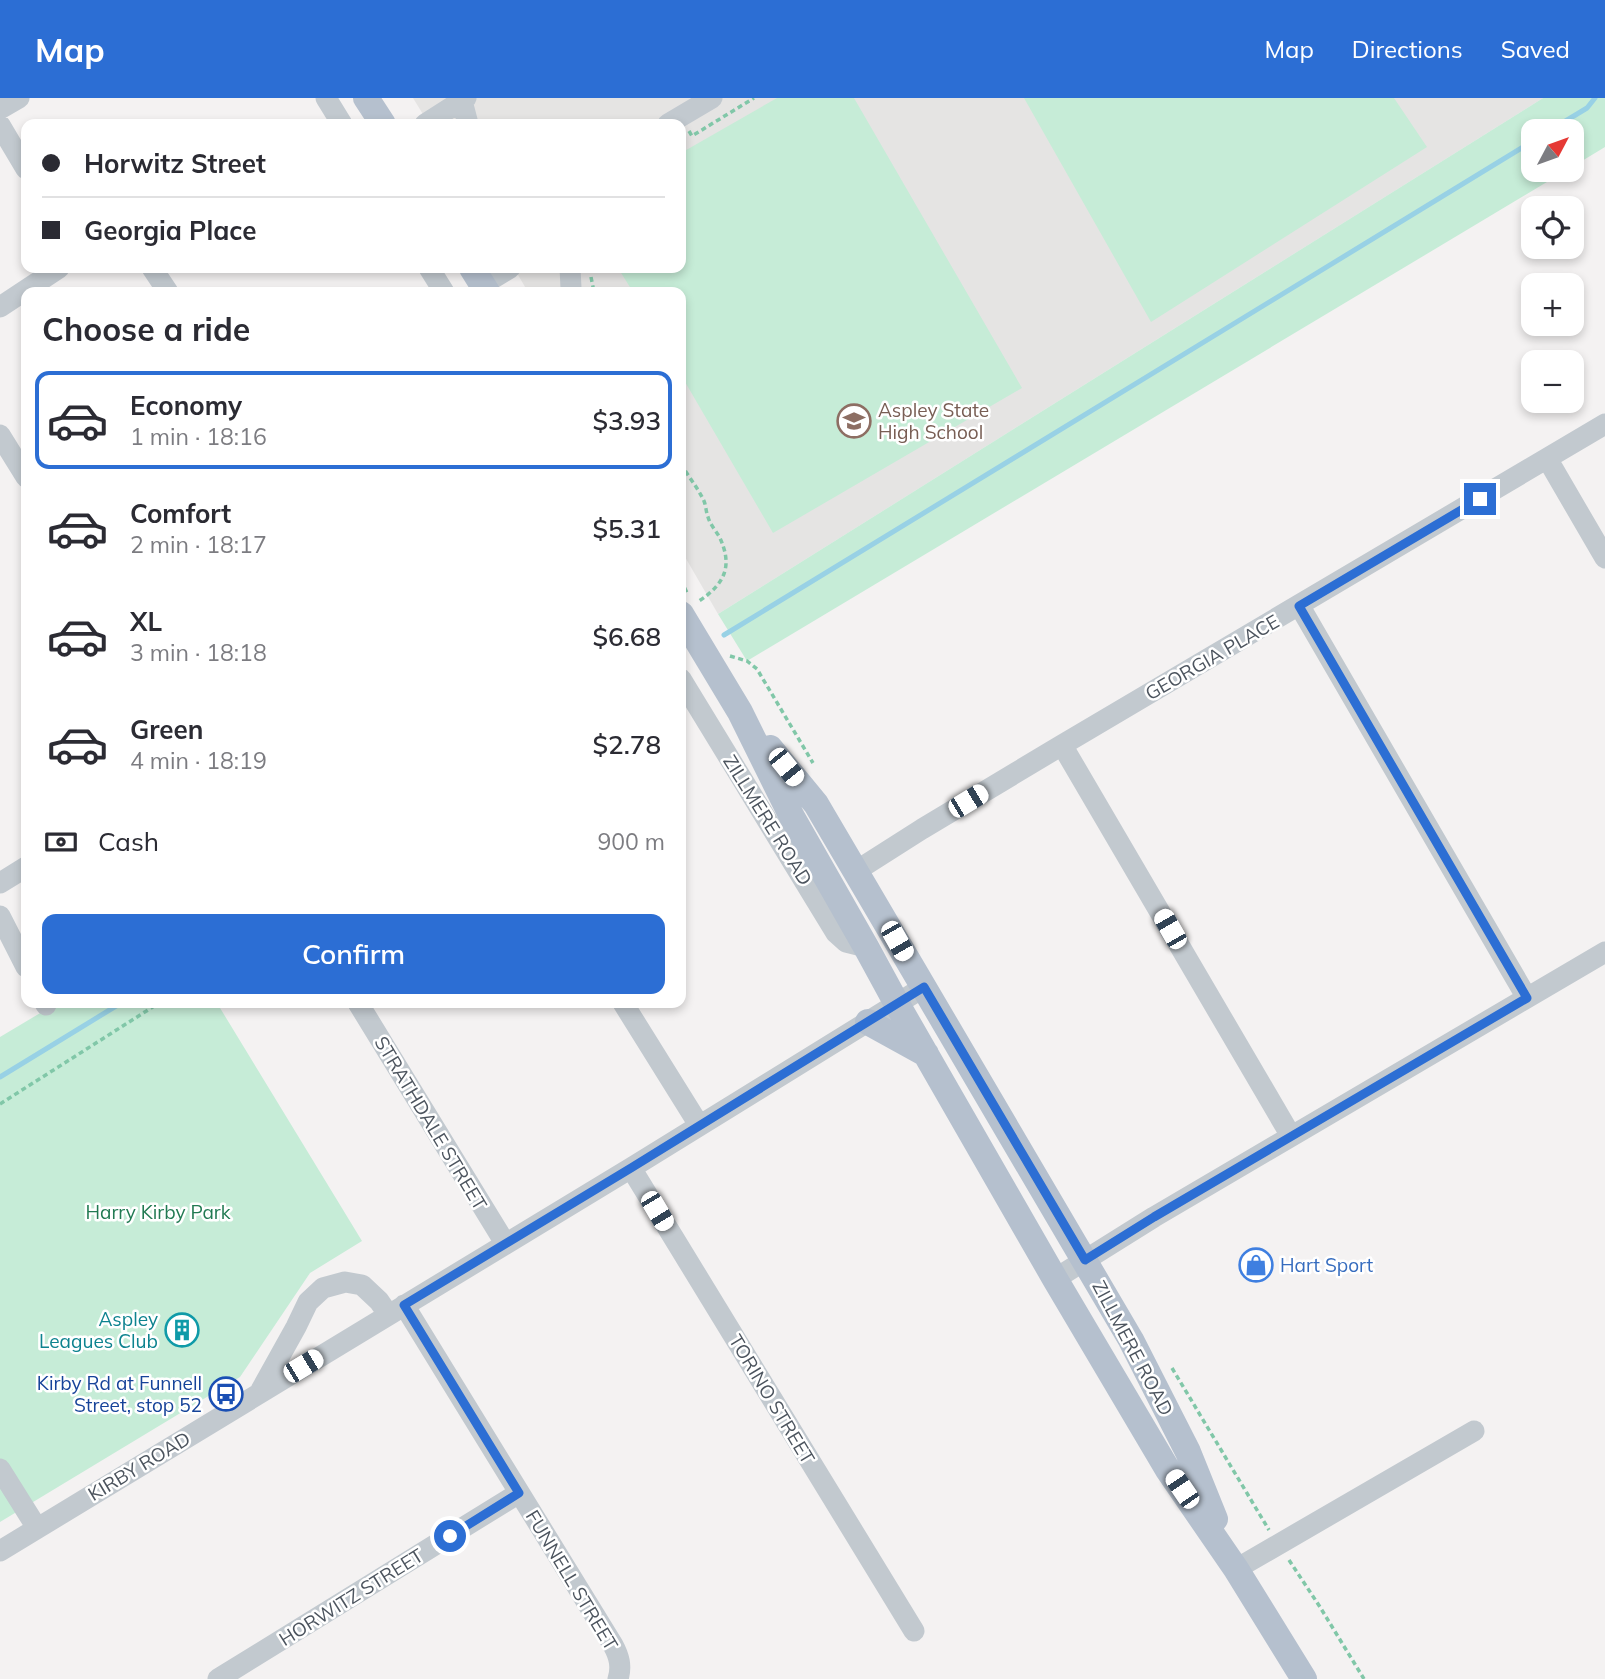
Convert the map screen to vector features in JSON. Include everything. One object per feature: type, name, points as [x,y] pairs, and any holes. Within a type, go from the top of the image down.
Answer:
[{"type":"main road","points":[[366,98],[380,119]]},
{"type":"main road","name":"ZILLMERE ROAD","points":[[687,609],[792,817],[1055,1279],[1168,1469],[1236,1569],[1304,1679]]},
{"type":"main road","name":"ZILLMERE ROAD","points":[[740,712],[816,804],[1085,1260],[1131,1340],[1188,1452],[1236,1569]]},
{"type":"main road","points":[[867,1022],[926,1054]]},
{"type":"street","points":[[0,109],[19,98]]},
{"type":"street","points":[[326,98],[339,119]]},
{"type":"street","points":[[676,119],[712,98]]},
{"type":"street","points":[[433,119],[464,99],[467,119]]},
{"type":"street","points":[[0,125],[21,161]]},
{"type":"street","points":[[31,287],[52,273]]},
{"type":"street","points":[[480,282],[499,273]]},
{"type":"street","points":[[0,307],[21,293]]},
{"type":"street","name":"GEORGIA PLACE","points":[[856,871],[1062,745],[1605,424]]},
{"type":"street","points":[[0,435],[21,469]]},
{"type":"street","points":[[1548,460],[1605,558]]},
{"type":"street","points":[[1299,606],[1527,998]]},
{"type":"street","name":"ZILLMERE ROAD","points":[[686,687],[836,933],[846,942],[866,947]]},
{"type":"street","points":[[1062,745],[1291,1136]]},
{"type":"street","points":[[0,883],[21,870]]},
{"type":"street","points":[[0,916],[21,957]]},
{"type":"street","points":[[1055,1279],[1154,1217],[1605,952]]},
{"type":"street","name":"KIRBY ROAD","points":[[0,1550],[631,1168],[924,987]]},
{"type":"street","name":"STRATHDALE STREET","points":[[361,1008],[505,1243]]},
{"type":"street","points":[[626,1008],[699,1125]]},
{"type":"street","name":"TORINO STREET","points":[[631,1168],[914,1631]]},
{"type":"street","name":"FUNNELL STREET","points":[[261,1392],[308,1302],[323,1288],[345,1282],[362,1285],[379,1301],[396,1309],[519,1493],[613,1644],[620,1664],[618,1679]]},
{"type":"street","points":[[1236,1569],[1474,1431]]},
{"type":"street","points":[[0,1469],[37,1528]]},
{"type":"street","name":"HORWITZ STREET","points":[[218,1679],[519,1493]]},
{"type":"path","points":[[686,472],[704,501],[708,518],[726,556],[727,567],[724,576],[702,600],[687,609]]},
{"type":"path","points":[[0,1104],[151,1008]]},
{"type":"path","points":[[1235,1475],[1364,1679]]},
{"type":"shaded area","name":"Aspley State High School","points":[[413,98],[1543,98],[718,614],[686,559],[686,287],[525,287],[517,273],[686,273],[686,119],[426,119]]},
{"type":"green space","points":[[777,98],[854,98],[1022,388],[773,533],[686,384],[686,287],[630,287],[621,273],[686,273],[686,150]]},
{"type":"green space","points":[[1024,98],[1394,98],[1427,147],[1151,322]]},
{"type":"green space","points":[[1543,98],[1605,98],[1605,147],[1584,160],[1584,119],[1521,119],[1521,182],[1547,182],[747,661],[718,614]]},
{"type":"green space","name":"Harry Kirby Park","points":[[49,1008],[220,1008],[362,1241],[310,1273],[240,1377],[0,1522],[0,1037]]},
{"type":"waterway","points":[[1569,119],[1587,108],[1595,98]]},
{"type":"waterway","points":[[724,635],[1521,148]]},
{"type":"waterway","points":[[0,1077],[113,1008]]},
{"type":"place","name":"Aspley State High School","points":[[854,421]]},
{"type":"place","name":"Hart Sport","points":[[1256,1265]]},
{"type":"place","name":"Aspley Leagues Club","points":[[182,1330]]},
{"type":"place","name":"Kirby Rd at Funnell Street, stop 52","points":[[226,1394]]},
{"type":"route","points":[[450,1536],[519,1493],[404,1305],[924,987],[1085,1260],[1527,998],[1299,606],[1480,499]]}]
